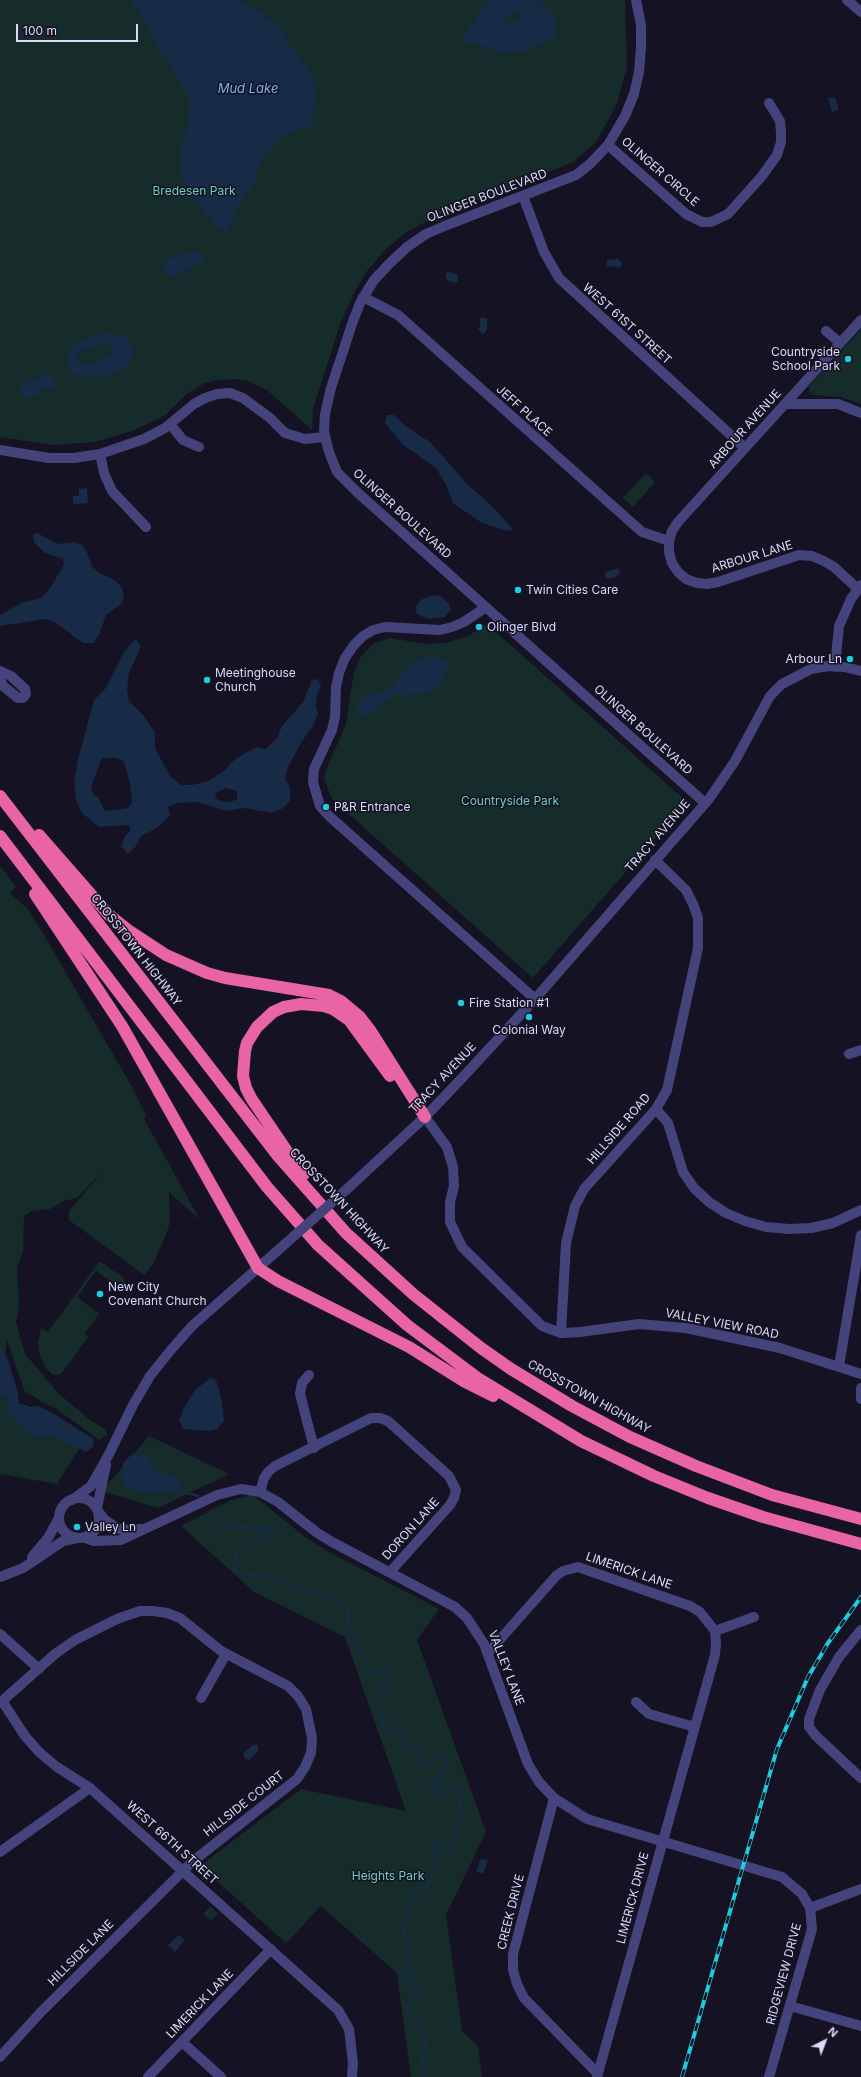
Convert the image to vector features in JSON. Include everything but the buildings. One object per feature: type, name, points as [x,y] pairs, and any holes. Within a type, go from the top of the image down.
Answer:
[{"type":"highway","points":[[0,791],[108,915],[166,955],[225,978],[329,995],[341,1001],[359,1016],[370,1030],[425,1117]]},
{"type":"highway","name":"CROSSTOWN HIGHWAY","points":[[0,796],[278,1156],[332,1218],[382,1267],[413,1294],[481,1348],[535,1384],[603,1423],[659,1451],[772,1495],[861,1519]]},
{"type":"highway","points":[[0,836],[31,888],[122,1026],[258,1268],[278,1281],[409,1347],[465,1382],[654,1476],[708,1498],[763,1517],[861,1544]]},
{"type":"highway","points":[[0,836],[241,1155],[318,1245],[374,1296],[457,1364],[581,1441]]},
{"type":"highway","points":[[382,1267],[350,1231],[295,1163],[251,1098],[243,1076],[247,1043],[261,1022],[273,1012],[284,1007],[301,1004],[324,1006],[334,1009],[349,1020],[407,1100],[425,1117]]},
{"type":"street","name":"OLINGER BOULEVARD","points":[[636,0],[641,25],[639,72],[634,94],[625,116],[608,145],[590,164],[576,175],[426,234],[407,247],[390,263],[374,280],[363,297],[347,336],[331,388],[325,414],[326,437],[337,472],[357,492],[705,803]]},
{"type":"street","points":[[847,0],[861,12]]},
{"type":"street","name":"OLINGER CIRCLE","points":[[608,145],[686,214],[702,222],[711,222],[728,214],[762,176],[777,155],[781,142],[780,121],[769,102]]},
{"type":"street","name":"WEST 61ST STREET","points":[[523,196],[544,252],[559,278],[745,448]]},
{"type":"street","name":"JEFF PLACE","points":[[363,297],[398,315],[642,532],[669,541]]},
{"type":"street","name":"ARBOUR AVENUE","points":[[669,541],[672,531],[678,522],[861,320]]},
{"type":"street","points":[[826,331],[840,343]]},
{"type":"street","points":[[0,450],[49,458],[74,458],[100,454],[144,439],[170,424],[194,404],[217,394],[230,393],[243,398],[270,418],[285,433],[305,439],[326,437]]},
{"type":"street","points":[[785,404],[838,404],[861,412]]},
{"type":"street","points":[[170,424],[183,440],[199,447]]},
{"type":"street","points":[[100,454],[104,473],[112,491],[146,527]]},
{"type":"street","name":"ARBOUR LANE","points":[[669,541],[669,552],[678,572],[686,579],[697,583],[707,584],[718,582],[799,555],[812,556],[824,560],[834,567],[859,587],[844,612],[840,626],[835,667]]},
{"type":"street","points":[[486,607],[464,622],[452,627],[440,630],[385,627],[373,630],[363,636],[354,645],[345,658],[339,673],[336,688],[335,717],[332,730],[314,769],[313,782],[320,806],[329,816],[535,998]]},
{"type":"street","name":"TRACY AVENUE","points":[[72,1500],[90,1487],[150,1376],[192,1326],[346,1190],[425,1117],[535,998],[705,803],[735,761],[770,696],[782,684],[811,669],[835,667],[861,671]]},
{"type":"street","points":[[0,672],[11,676],[25,689],[26,694],[22,698],[18,698],[3,686],[0,679]]},
{"type":"street","name":"HILLSIDE ROAD","points":[[561,1333],[566,1243],[575,1206],[592,1180],[656,1109],[667,1090],[672,1075],[698,948],[700,933],[698,918],[686,890],[655,860]]},
{"type":"street","points":[[849,1054],[861,1050]]},
{"type":"street","points":[[656,1109],[668,1123],[683,1172],[694,1188],[709,1202],[726,1213],[759,1225],[789,1229],[811,1228],[833,1223],[861,1210]]},
{"type":"street","name":"VALLEY VIEW ROAD","points":[[425,1117],[447,1147],[453,1167],[454,1186],[450,1202],[450,1222],[462,1247],[542,1326],[561,1333],[639,1324],[678,1327],[780,1348],[861,1374]]},
{"type":"street","points":[[839,1366],[861,1235]]},
{"type":"street","points":[[260,1492],[268,1471],[314,1448],[300,1394],[302,1383],[309,1375]]},
{"type":"street","points":[[861,1388],[861,1399]]},
{"type":"street","name":"DORON LANE","points":[[314,1448],[371,1418],[380,1418],[388,1421],[448,1476],[456,1490],[450,1505],[390,1572]]},
{"type":"street","name":"TRACY AVENUE","points":[[97,1509],[108,1456]]},
{"type":"street","name":"VALLEY LANE","points":[[82,1538],[94,1541],[121,1540],[218,1495],[241,1489],[260,1492],[278,1502],[316,1532],[332,1542],[455,1607],[477,1630],[488,1653],[528,1764],[539,1782],[554,1798],[587,1819],[782,1877],[802,1894],[810,1908]]},
{"type":"street","points":[[0,1577],[23,1568],[63,1541],[82,1538],[96,1529],[99,1516],[97,1509],[84,1499],[72,1500],[63,1507],[48,1538],[23,1568]]},
{"type":"street","name":"VALLEY LANE","points":[[97,1509],[105,1520],[122,1530],[148,1528]]},
{"type":"street","points":[[59,1518],[63,1530],[68,1534],[82,1538]]},
{"type":"street","name":"LIMERICK LANE","points":[[488,1653],[556,1576],[563,1571],[578,1567],[690,1606],[700,1612],[715,1631]]},
{"type":"street","name":"HILLSIDE COURT","points":[[1,1702],[75,1640],[117,1619],[140,1611],[167,1613],[180,1618],[226,1654],[276,1678],[288,1686],[298,1696],[306,1709],[310,1723],[312,1738],[311,1753],[305,1766],[297,1779],[286,1789],[183,1870]]},
{"type":"street","points":[[715,1631],[754,1617]]},
{"type":"street","points":[[861,1630],[840,1657],[820,1690],[808,1719],[809,1727],[816,1736],[861,1778]]},
{"type":"street","name":"LIMERICK DRIVE","points":[[598,2076],[662,1841],[715,1655],[715,1631]]},
{"type":"street","points":[[0,1634],[39,1669]]},
{"type":"street","points":[[201,1698],[226,1654]]},
{"type":"street","name":"WEST 66TH STREET","points":[[1,1702],[25,1736],[40,1753],[57,1767],[90,1788],[330,2001],[342,2014],[349,2029],[353,2063],[352,2077]]},
{"type":"street","points":[[636,1702],[649,1714],[695,1727]]},
{"type":"street","points":[[0,1852],[90,1788]]},
{"type":"street","name":"CREEK DRIVE","points":[[554,1798],[516,1939],[513,1954],[513,1970],[517,1984],[524,1998],[598,2076]]},
{"type":"street","name":"HILLSIDE LANE","points":[[0,2057],[40,2012],[183,1870]]},
{"type":"street","name":"RIDGEVIEW DRIVE","points":[[769,2077],[812,1929],[810,1908],[861,1889]]},
{"type":"street","name":"LIMERICK LANE","points":[[148,2077],[272,1949]]},
{"type":"street","points":[[790,2006],[861,2026]]},
{"type":"street","points":[[182,2042],[221,2077]]},
{"type":"green space","name":"Bredesen Park","points":[[0,0],[625,0],[627,67],[617,104],[596,142],[573,162],[433,218],[405,233],[386,249],[367,271],[354,293],[341,322],[313,409],[312,430],[267,390],[248,381],[234,379],[205,383],[185,395],[164,416],[132,431],[95,442],[53,445],[0,437]]},
{"type":"green space","name":"Countryside School Park","points":[[861,329],[861,404],[841,397],[813,395],[810,393],[809,386]]},
{"type":"green space","points":[[646,473],[655,482],[633,507],[623,498]]},
{"type":"green space","name":"Countryside Park","points":[[487,624],[687,802],[533,978],[332,799],[324,779],[327,768],[346,724],[354,672],[360,658],[373,644],[389,638],[427,644],[446,643],[468,636]]},
{"type":"green space","points":[[0,866],[16,887],[10,893],[27,908],[44,935],[132,1087],[146,1115],[144,1119],[200,1220],[169,1192],[170,1222],[153,1264],[144,1275],[69,1220],[69,1211],[103,1171],[77,1198],[64,1201],[50,1209],[32,1211],[24,1216],[23,1252],[17,1268],[19,1304],[16,1322],[25,1354],[58,1393],[91,1421],[105,1429],[107,1435],[99,1440],[58,1410],[25,1392],[7,1340],[5,1354],[2,1354],[13,1406],[84,1441],[57,1484],[0,1474]]},
{"type":"green space","points":[[99,1262],[121,1276],[126,1282],[121,1288],[96,1271],[77,1297],[99,1314],[85,1333],[88,1337],[62,1373],[53,1375],[46,1368],[39,1353],[38,1344],[41,1328],[48,1332]]},
{"type":"green space","points":[[149,1436],[229,1474],[158,1508],[102,1491]]},
{"type":"green space","name":"Heights Park","points":[[253,1495],[305,1537],[329,1552],[439,1609],[417,1640],[486,1832],[446,1915],[462,2031],[478,2046],[482,2077],[411,2077],[397,1973],[321,1906],[286,1943],[200,1866],[301,1789],[406,1811],[345,1637],[254,1592],[181,1526],[231,1500]]},
{"type":"green space","points":[[210,1906],[218,1913],[211,1921],[203,1914]]},
{"type":"water","name":"Mud Lake","points":[[131,0],[240,0],[256,9],[277,25],[286,35],[290,46],[311,71],[315,91],[312,130],[302,128],[277,141],[263,159],[253,185],[233,214],[232,223],[226,231],[215,226],[191,195],[184,181],[181,168],[181,152],[190,113],[188,97]]},
{"type":"water","points":[[489,0],[538,0],[555,16],[554,21],[556,38],[526,52],[517,51],[500,54],[479,44],[465,42],[463,35]],"holes":[[[515,12],[520,17],[516,21],[507,24],[502,21],[510,13]]]},
{"type":"water","points":[[835,97],[839,110],[832,112],[828,98]]},
{"type":"water","points":[[196,251],[204,254],[203,260],[198,265],[171,278],[165,274],[163,263],[173,257]]},
{"type":"water","points":[[618,259],[623,264],[618,269],[616,266],[607,267],[607,260]]},
{"type":"water","points":[[449,272],[458,275],[458,282],[454,283],[446,279],[446,273]]},
{"type":"water","points":[[480,318],[487,318],[487,330],[483,334],[478,329],[480,327]]},
{"type":"water","points":[[110,333],[128,338],[135,350],[131,361],[124,367],[103,377],[72,374],[67,364],[68,352],[74,345],[95,335]],"holes":[[[104,343],[112,346],[112,351],[108,357],[93,363],[81,364],[75,359],[80,351]]]},
{"type":"water","points":[[47,374],[53,377],[56,384],[55,388],[50,391],[45,389],[40,390],[37,395],[30,399],[23,397],[19,393],[23,385],[30,380]]},
{"type":"water","points":[[387,415],[394,415],[407,427],[430,442],[467,484],[494,508],[513,530],[507,531],[482,523],[453,503],[446,485],[436,468],[402,444],[385,423]]},
{"type":"water","points":[[87,488],[88,503],[73,504],[73,496],[79,496],[79,489]]},
{"type":"water","points":[[37,533],[58,544],[75,542],[82,545],[86,550],[92,566],[98,572],[116,581],[122,588],[124,598],[120,605],[106,615],[99,635],[93,643],[83,643],[56,623],[46,619],[0,626],[0,615],[21,603],[41,598],[49,590],[63,566],[64,562],[62,559],[45,553],[34,542],[33,534]]},
{"type":"water","points":[[619,569],[620,572],[617,577],[608,579],[605,577],[605,572]]},
{"type":"water","points":[[433,595],[441,596],[449,604],[451,610],[445,617],[429,619],[417,614],[415,607],[422,599]]},
{"type":"water","points":[[135,639],[141,646],[129,673],[127,690],[129,701],[144,716],[155,733],[155,748],[170,776],[181,785],[192,785],[208,781],[224,771],[234,760],[247,752],[258,747],[266,749],[277,738],[282,726],[303,702],[312,680],[318,679],[321,686],[317,695],[316,706],[318,713],[313,726],[302,741],[288,767],[285,779],[290,787],[290,801],[282,809],[271,813],[245,808],[225,811],[199,802],[177,803],[168,807],[170,815],[157,828],[141,836],[136,846],[128,854],[121,846],[125,836],[131,830],[128,825],[99,827],[82,813],[76,800],[74,783],[78,759],[94,700],[106,688],[124,652]],"holes":[[[102,758],[117,758],[124,762],[130,784],[132,802],[128,808],[105,811],[98,797],[94,795],[91,787]],[[226,788],[237,791],[237,800],[226,802],[220,801],[216,798],[215,793]]]},
{"type":"water","points":[[430,656],[442,658],[450,663],[445,677],[433,691],[427,694],[395,695],[368,716],[358,713],[358,704],[362,698],[386,691],[392,687],[412,661]]},
{"type":"water","points":[[0,1353],[5,1354],[9,1363],[18,1393],[19,1403],[31,1407],[38,1406],[54,1414],[94,1439],[93,1447],[86,1452],[54,1436],[32,1437],[26,1428],[6,1411],[7,1400],[0,1394]]},
{"type":"water","points":[[210,1378],[216,1380],[221,1397],[224,1421],[217,1429],[208,1431],[183,1429],[179,1420],[185,1406],[195,1390]]},
{"type":"water","points":[[141,1453],[150,1455],[151,1466],[160,1472],[172,1475],[181,1481],[180,1490],[154,1493],[140,1492],[126,1486],[121,1477],[123,1463],[131,1455]]},
{"type":"water","points":[[253,1745],[258,1745],[258,1752],[249,1760],[246,1759],[243,1756],[244,1752]]},
{"type":"water","points":[[481,1858],[488,1860],[483,1874],[476,1871]]},
{"type":"water","points":[[179,1935],[185,1940],[175,1952],[168,1945]]},
{"type":"waterway","points":[[0,1349],[2,1357]]},
{"type":"waterway","points":[[178,1490],[198,1496]]},
{"type":"waterway","points":[[211,1511],[224,1525],[277,1530],[238,1550],[233,1570],[245,1574],[263,1576],[315,1591],[347,1605],[349,1615],[347,1624],[357,1648],[373,1675],[385,1673],[390,1681],[387,1689],[378,1689],[377,1696],[384,1726],[401,1733],[405,1743],[416,1748],[421,1755],[424,1767],[430,1768],[435,1757],[439,1755],[446,1758],[447,1763],[440,1776],[432,1784],[431,1788],[434,1793],[451,1790],[456,1791],[461,1796],[457,1829],[453,1839],[446,1849],[435,1841],[434,1846],[438,1855],[438,1860],[428,1886],[423,1889],[417,1887],[410,1895],[411,1902],[403,1928],[410,1964],[404,1973],[404,1979],[407,1982],[412,1981],[417,1984],[416,1993],[407,2009],[407,2013],[409,2019],[420,2026],[426,2038],[422,2064],[425,2077]]},
{"type":"railway","points":[[682,2077],[777,1749],[808,1677],[828,1643],[861,1597]]},
{"type":"place","name":"Countryside School Park","points":[[848,359]]},
{"type":"place","name":"Twin Cities Care","points":[[518,590]]},
{"type":"place","name":"Olinger Blvd","points":[[479,627]]},
{"type":"place","name":"Arbour Ln","points":[[850,659]]},
{"type":"place","name":"Meetinghouse Church","points":[[207,680]]},
{"type":"place","name":"P&R Entrance","points":[[326,807]]},
{"type":"place","name":"Fire Station #1","points":[[461,1003]]},
{"type":"place","name":"Colonial Way","points":[[529,1017]]},
{"type":"place","name":"New City Covenant Church","points":[[100,1294]]},
{"type":"place","name":"Valley Ln","points":[[77,1527]]}]
